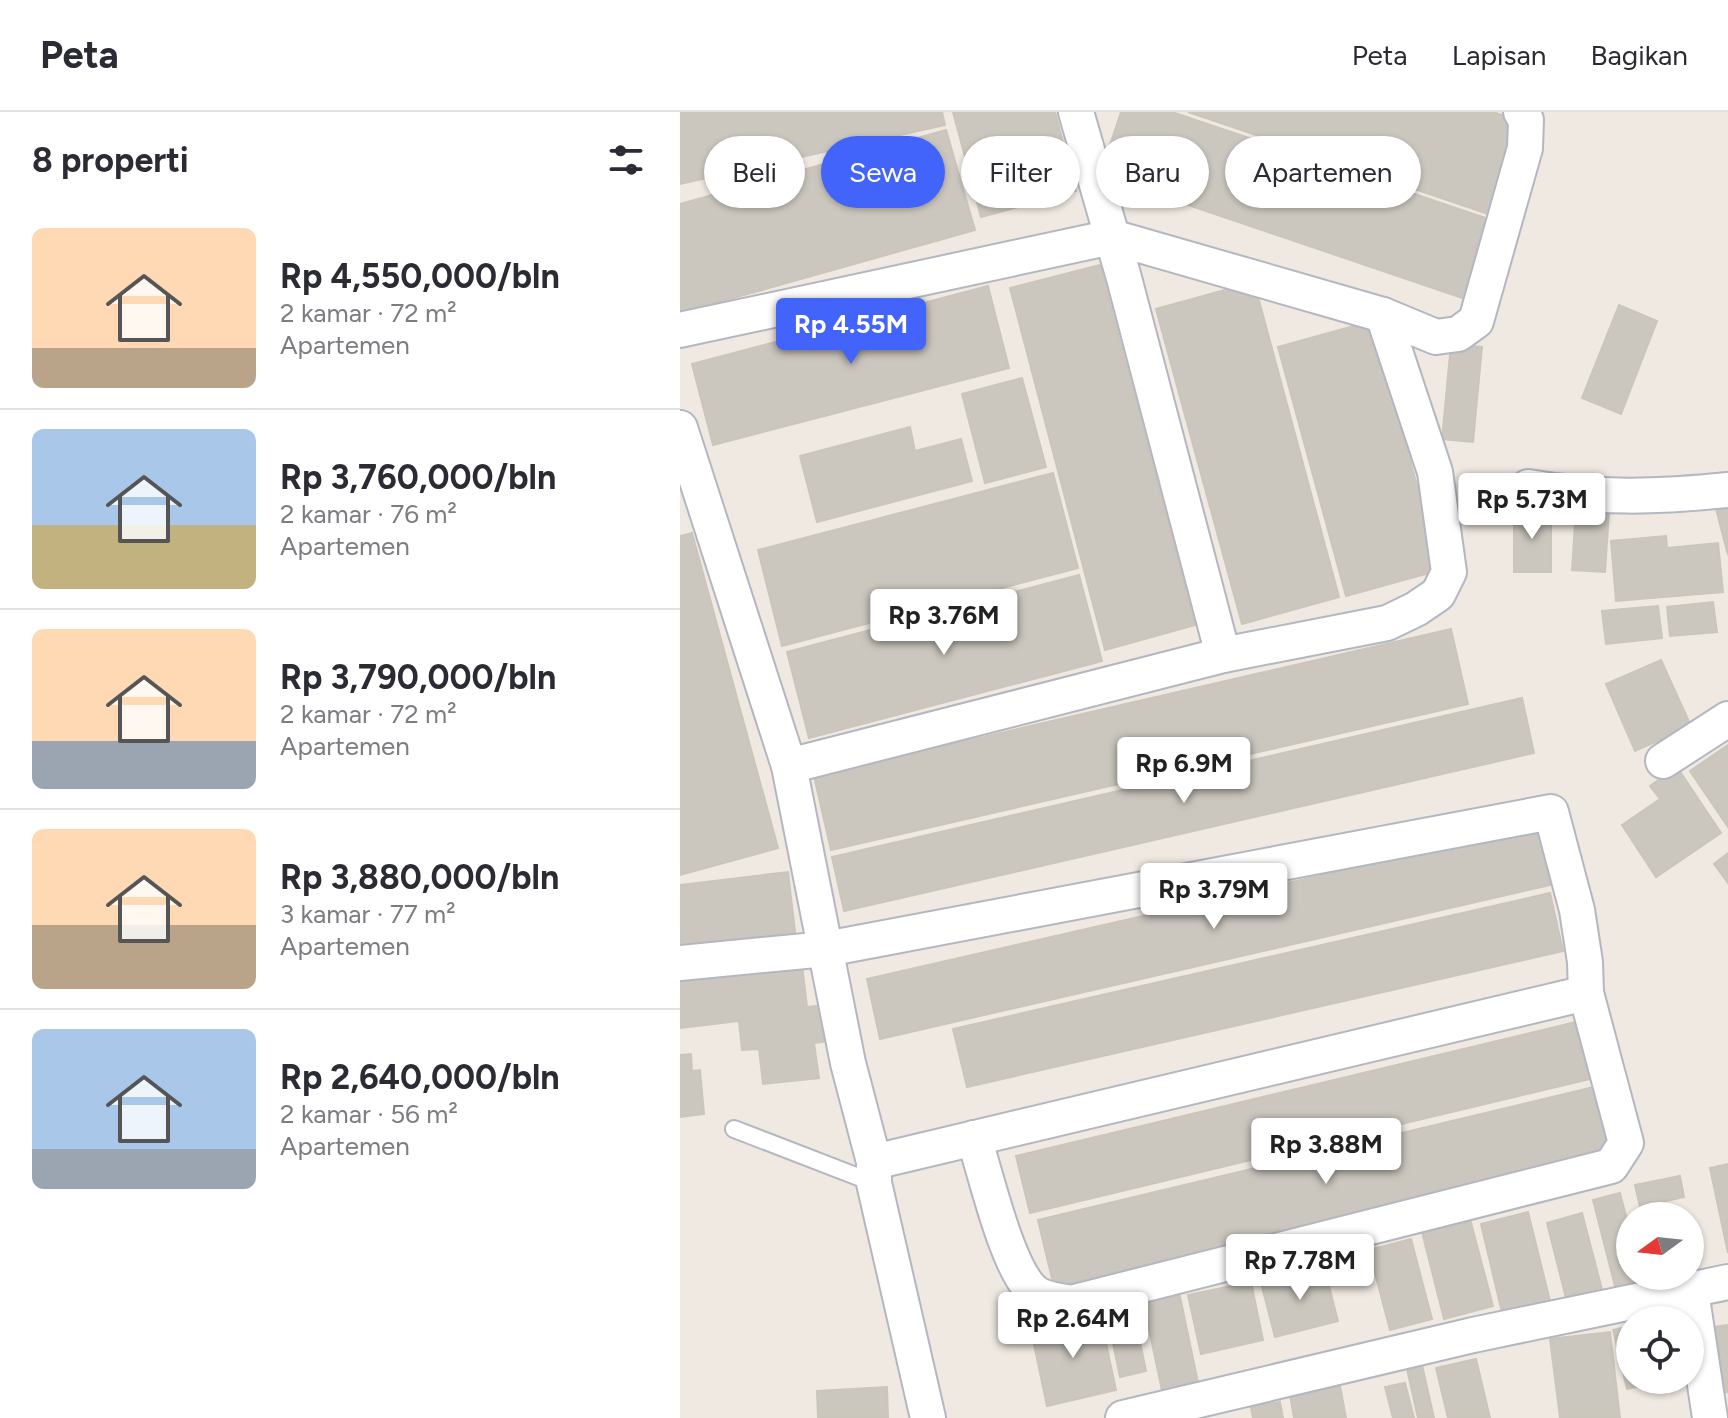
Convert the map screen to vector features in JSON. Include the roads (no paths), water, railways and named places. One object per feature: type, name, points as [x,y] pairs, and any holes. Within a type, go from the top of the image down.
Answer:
[{"type":"street","points":[[1076,112],[1223,655]]},
{"type":"street","points":[[680,330],[1112,237],[1383,315],[1436,337],[1458,334],[1476,321],[1525,148],[1526,120],[1521,112]]},
{"type":"street","points":[[789,766],[1223,655],[1387,623],[1438,594],[1449,572],[1435,472],[1383,315]]},
{"type":"street","points":[[680,428],[789,766],[848,1063],[928,1418]]},
{"type":"street","points":[[1528,487],[1576,495],[1661,497],[1728,490]]},
{"type":"street","points":[[1663,761],[1728,719]]},
{"type":"street","points":[[680,963],[826,949],[1551,812],[1577,910],[1586,993],[1626,1143],[1611,1166],[1071,1303],[1046,1299],[1032,1290],[1015,1267],[974,1138]]},
{"type":"street","points":[[874,1172],[974,1138],[1586,993]]},
{"type":"street","points":[[1123,1418],[1442,1342],[1728,1282]]},
{"type":"street","points":[[1691,1291],[1710,1418]]},
{"type":"lane","points":[[734,1129],[874,1172]]}]
